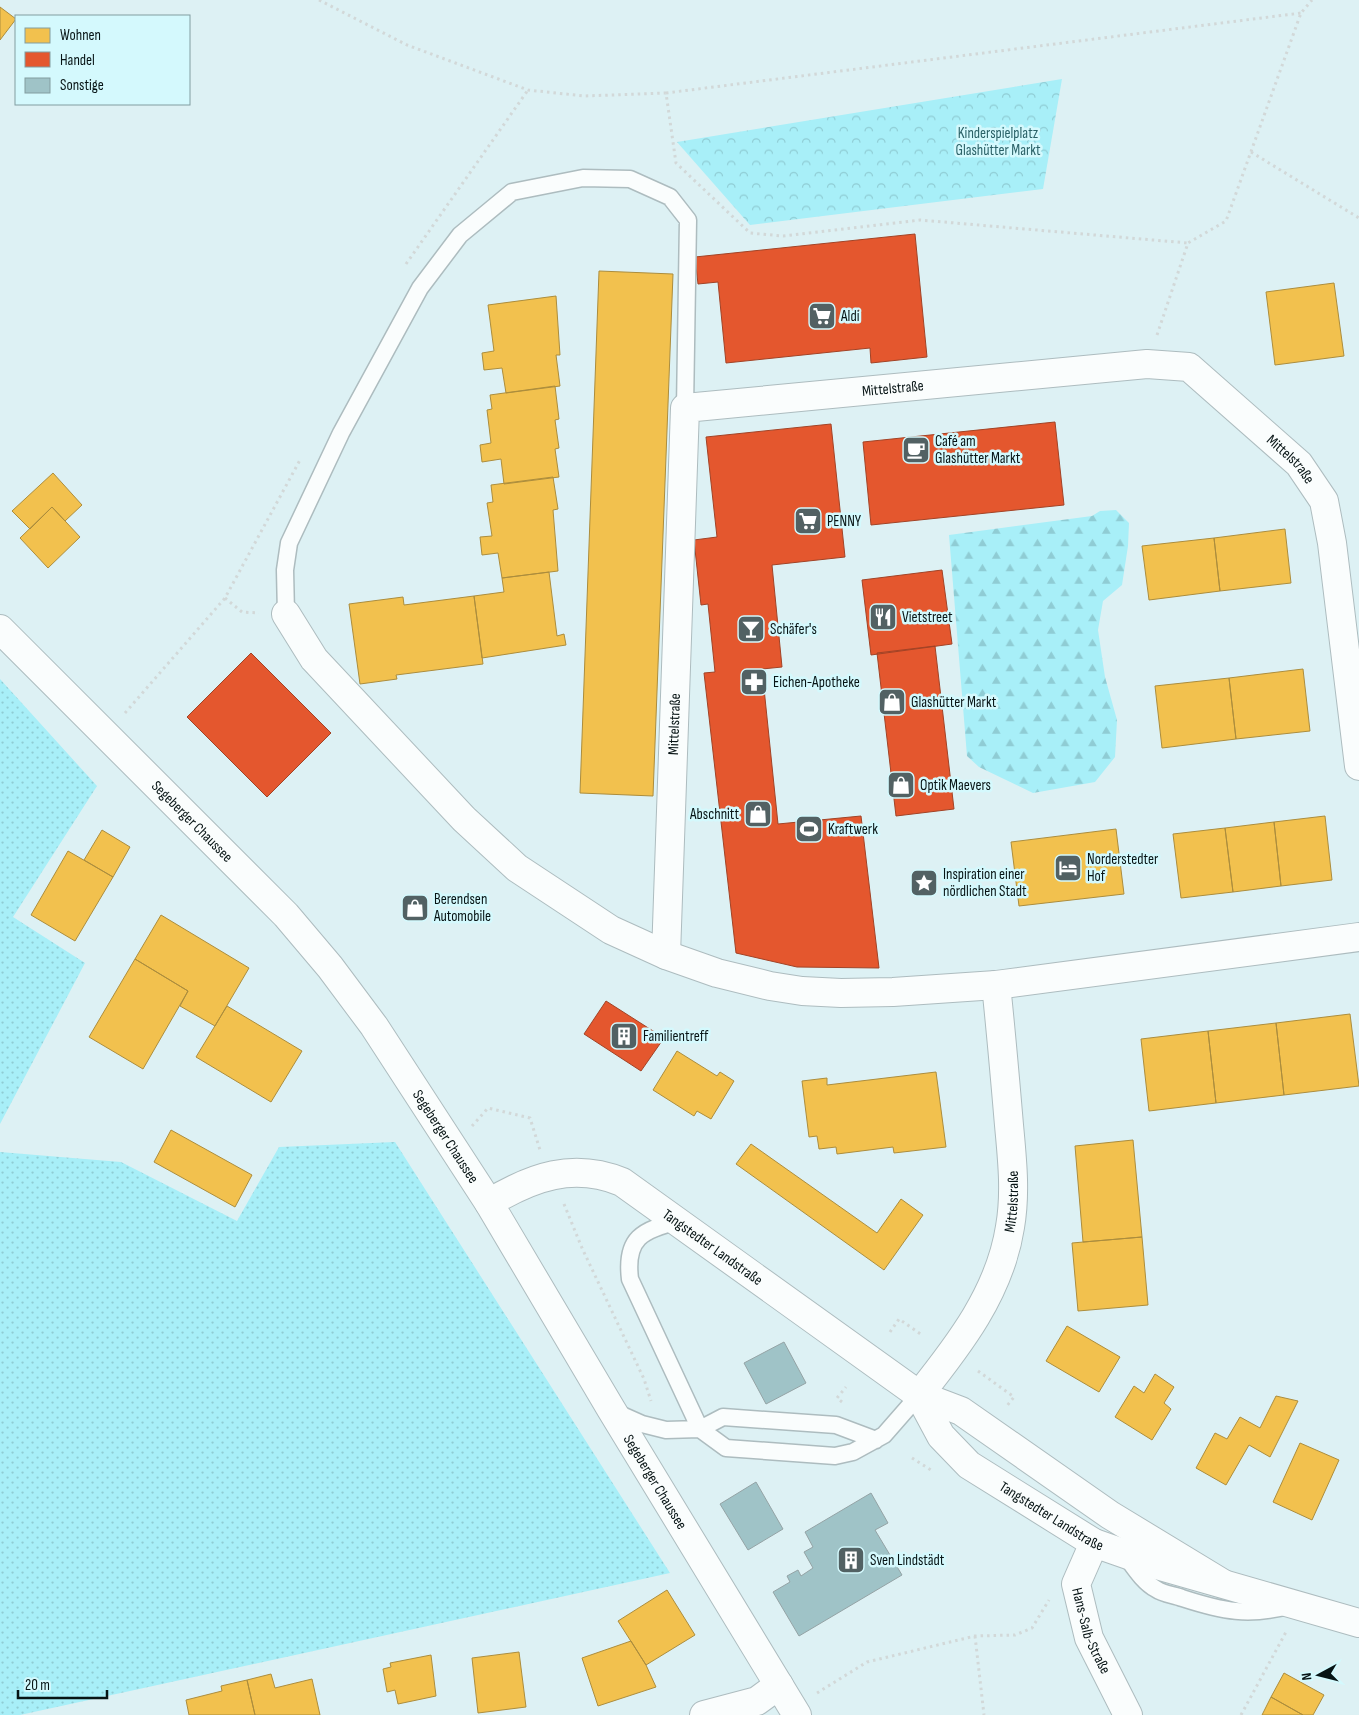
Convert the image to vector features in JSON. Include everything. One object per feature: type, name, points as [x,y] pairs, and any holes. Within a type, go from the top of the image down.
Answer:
[{"type":"street","name":"Mittelstraße","points":[[666,955],[685,408],[1147,364],[1189,367],[1299,464],[1324,501],[1332,543],[1359,766]]},
{"type":"street","points":[[286,614],[314,659],[464,819],[517,868],[610,930],[666,955],[718,973],[770,986],[802,991],[841,993],[893,992],[996,985],[1359,937]]},
{"type":"street","name":"Segeberger Chaussee","points":[[0,629],[298,930],[330,967],[374,1026],[488,1202],[795,1712]]},
{"type":"street","name":"Mittelstraße","points":[[919,1395],[971,1326],[1001,1262],[1010,1228],[1013,1204],[1012,1158],[996,985]]},
{"type":"street","name":"Tangstedter Landstraße","points":[[488,1202],[519,1185],[551,1175],[603,1175],[622,1182],[679,1221],[919,1395],[961,1411],[1110,1514],[1222,1582]]},
{"type":"street","name":"Tangstedter Landstraße","points":[[919,1395],[941,1436],[969,1465],[1094,1543],[1125,1555],[1222,1582],[1295,1606],[1359,1623]]},
{"type":"street","name":"Hans-Salb-Straße","points":[[1094,1543],[1076,1584],[1089,1638],[1128,1715]]},
{"type":"street","points":[[704,1715],[756,1701],[780,1685]]},
{"type":"lane","points":[[286,614],[285,570],[290,543],[341,433],[420,288],[460,235],[512,192],[583,178],[630,179],[670,197],[688,220],[685,408]]},
{"type":"lane","points":[[679,1221],[655,1227],[643,1234],[634,1244],[628,1260],[630,1279],[700,1430],[726,1448],[835,1456],[853,1452],[884,1435],[919,1395]]},
{"type":"lane","points":[[611,1409],[642,1424],[666,1430],[700,1430],[723,1417],[836,1425],[876,1440]]},
{"type":"lane","points":[[1125,1555],[1139,1574],[1156,1589],[1201,1604],[1235,1612],[1266,1612],[1295,1606]]},
{"type":"path","points":[[319,0],[407,45],[528,90],[584,96],[666,93],[1301,13]]},
{"type":"path","points":[[666,93],[676,163],[750,233],[784,236],[920,220],[1188,243],[1226,221],[1301,13],[1312,0]]},
{"type":"path","points":[[1250,152],[1359,218]]},
{"type":"path","points":[[1147,364],[1188,243]]},
{"type":"path","points":[[225,598],[242,612],[286,614]]},
{"type":"path","points":[[476,1123],[488,1108],[530,1118],[536,1142]]},
{"type":"path","points":[[565,1206],[582,1248],[644,1379],[651,1402]]},
{"type":"path","points":[[890,1332],[900,1319],[922,1335]]},
{"type":"path","points":[[978,1371],[1014,1397],[1004,1410]]},
{"type":"path","points":[[795,1712],[867,1662],[975,1636],[1015,1636],[1032,1628],[1054,1592],[1076,1584]]},
{"type":"path","points":[[1240,1715],[1295,1606]]},
{"type":"path","points":[[975,1636],[984,1715]]},
{"type":"green space","name":"Kinderspielplatz Glashütter Markt","points":[[1062,79],[1043,189],[750,225],[677,142]]},
{"type":"green space","points":[[1116,510],[1129,523],[1128,546],[1122,585],[1103,601],[1098,630],[1105,677],[1117,720],[1115,757],[1095,782],[1033,793],[979,767],[967,756],[949,535],[1092,516],[1100,511]]},
{"type":"green space","points":[[0,679],[97,786],[13,917],[85,963],[0,1124]]},
{"type":"green space","points":[[395,1142],[670,1573],[20,1715],[0,1715],[0,1152],[121,1162],[237,1221],[279,1147]]},
{"type":"building: Wohnen","points":[[0,7],[15,18],[15,20],[0,40]]},
{"type":"building: Wohnen","points":[[599,271],[673,274],[653,796],[580,793]]},
{"type":"building: Wohnen","points":[[1334,283],[1344,356],[1275,365],[1266,292]]},
{"type":"building: Wohnen","points":[[556,296],[560,355],[556,355],[560,386],[506,393],[502,368],[484,370],[482,353],[494,351],[488,305]]},
{"type":"building: Wohnen","points":[[555,386],[559,419],[555,420],[559,448],[555,449],[559,477],[504,484],[501,459],[482,462],[480,445],[491,443],[487,410],[492,409],[490,395]]},
{"type":"building: Wohnen","points":[[53,473],[82,505],[65,521],[52,507],[30,529],[12,511]]},
{"type":"building: Wohnen","points":[[553,477],[558,509],[553,510],[558,571],[502,578],[498,553],[482,555],[480,537],[492,536],[487,503],[493,502],[491,485]]},
{"type":"building: Wohnen","points":[[52,507],[80,537],[48,568],[20,538]]},
{"type":"building: Wohnen","points":[[1285,529],[1291,583],[1220,591],[1214,538]]},
{"type":"building: Wohnen","points":[[1214,538],[1220,591],[1149,600],[1142,546]]},
{"type":"building: Wohnen","points":[[549,572],[557,636],[564,634],[566,645],[482,658],[474,596],[504,592],[502,578]]},
{"type":"building: Wohnen","points":[[474,596],[483,664],[396,675],[397,679],[360,684],[349,604],[403,597],[404,605]]},
{"type":"building: Wohnen","points":[[1303,669],[1310,731],[1236,739],[1229,678]]},
{"type":"building: Wohnen","points":[[1229,678],[1236,739],[1162,748],[1155,686]]},
{"type":"building: Wohnen","points":[[1325,816],[1332,880],[1281,886],[1274,822]]},
{"type":"building: Wohnen","points":[[1274,822],[1281,886],[1233,892],[1225,828]]},
{"type":"building: Wohnen","points":[[1225,828],[1233,892],[1181,898],[1173,834]]},
{"type":"building: Wohnen","name":"Norderstedter Hof","points":[[1116,829],[1124,894],[1019,906],[1011,842]]},
{"type":"building: Wohnen","points":[[102,830],[130,847],[113,877],[84,860]]},
{"type":"building: Wohnen","points":[[68,851],[113,877],[75,941],[31,915]]},
{"type":"building: Wohnen","points":[[161,915],[249,968],[215,1026],[180,1006],[188,991],[135,959]]},
{"type":"building: Wohnen","points":[[135,959],[188,991],[143,1069],[89,1037]]},
{"type":"building: Wohnen","points":[[227,1006],[302,1051],[271,1102],[196,1057]]},
{"type":"building: Wohnen","points":[[1350,1014],[1359,1086],[1284,1095],[1276,1023]]},
{"type":"building: Wohnen","points":[[1276,1023],[1284,1095],[1216,1103],[1208,1031]]},
{"type":"building: Wohnen","points":[[1208,1031],[1216,1103],[1149,1111],[1141,1039]]},
{"type":"building: Wohnen","points":[[677,1051],[717,1076],[720,1072],[734,1081],[711,1119],[697,1111],[694,1116],[653,1090]]},
{"type":"building: Wohnen","points":[[936,1072],[946,1147],[894,1153],[893,1147],[837,1154],[836,1147],[819,1149],[817,1136],[809,1137],[802,1081],[827,1078],[827,1085]]},
{"type":"building: Wohnen","points":[[171,1130],[252,1175],[235,1207],[154,1162]]},
{"type":"building: Wohnen","points":[[1133,1140],[1142,1237],[1083,1242],[1075,1146]]},
{"type":"building: Wohnen","points":[[751,1144],[877,1233],[901,1199],[923,1215],[884,1270],[736,1164]]},
{"type":"building: Wohnen","points":[[1142,1237],[1148,1305],[1078,1311],[1072,1243]]},
{"type":"building: Wohnen","points":[[1067,1326],[1120,1357],[1099,1392],[1046,1361]]},
{"type":"building: Wohnen","points":[[1155,1374],[1174,1387],[1164,1403],[1171,1409],[1152,1440],[1115,1417],[1134,1386],[1144,1393]]},
{"type":"building: Wohnen","points":[[1276,1396],[1298,1401],[1270,1457],[1249,1445],[1226,1485],[1196,1468],[1215,1433],[1227,1439],[1240,1417],[1260,1428]]},
{"type":"building: Wohnen","points":[[1300,1443],[1339,1460],[1312,1520],[1273,1502]]},
{"type":"building: Wohnen","points":[[667,1590],[695,1635],[646,1665],[618,1621]]},
{"type":"building: Wohnen","points":[[631,1641],[646,1665],[656,1687],[598,1706],[582,1658]]},
{"type":"building: Wohnen","points":[[519,1652],[526,1707],[478,1713],[472,1658]]},
{"type":"building: Wohnen","points":[[431,1655],[436,1696],[398,1704],[395,1690],[387,1692],[383,1669],[391,1667],[390,1663]]},
{"type":"building: Wohnen","points":[[1284,1673],[1324,1695],[1313,1715],[1303,1715],[1271,1697]]},
{"type":"building: Wohnen","points":[[271,1674],[275,1688],[312,1679],[320,1715],[255,1715],[247,1680]]},
{"type":"building: Wohnen","points":[[247,1680],[255,1715],[189,1715],[186,1700],[222,1691],[221,1686]]},
{"type":"building: Wohnen","points":[[1271,1697],[1303,1715],[1262,1715]]},
{"type":"building: Handel","name":"Aldi","points":[[915,234],[927,357],[871,363],[870,348],[726,363],[718,282],[698,284],[695,257]]},
{"type":"building: Handel","points":[[1055,422],[1064,505],[871,525],[863,442]]},
{"type":"building: Handel","points":[[831,424],[845,557],[772,565],[782,667],[762,669],[778,824],[861,816],[879,968],[797,967],[736,953],[704,673],[715,672],[708,604],[701,605],[694,540],[717,537],[706,437]]},
{"type":"building: Handel","points":[[942,570],[952,644],[871,655],[862,580]]},
{"type":"building: Handel","points":[[935,646],[954,809],[896,816],[877,653]]},
{"type":"building: Handel","points":[[251,653],[331,733],[267,797],[187,717]]},
{"type":"building: Handel","name":"Familientreff","points":[[606,1001],[664,1038],[641,1071],[584,1034]]},
{"type":"building: Sonstige","points":[[784,1342],[806,1383],[766,1404],[744,1363]]},
{"type":"building: Sonstige","points":[[756,1482],[783,1529],[748,1550],[720,1504]]},
{"type":"building: Sonstige","name":"Sven Lindstädt","points":[[871,1493],[888,1523],[875,1530],[902,1575],[799,1636],[773,1592],[790,1582],[787,1576],[798,1570],[801,1576],[813,1568],[804,1552],[813,1547],[805,1532]]},
{"type":"place","name":"Aldi","points":[[822,316]]},
{"type":"place","name":"Café am Glashütter Markt","points":[[916,450]]},
{"type":"place","name":"PENNY","points":[[808,521]]},
{"type":"place","name":"Vietstreet","points":[[883,617]]},
{"type":"place","name":"Schäfer's","points":[[751,629]]},
{"type":"place","name":"Eichen-Apotheke","points":[[754,682]]},
{"type":"place","name":"Glashütter Markt","points":[[892,702]]},
{"type":"place","name":"Optik Maevers","points":[[901,785]]},
{"type":"place","name":"Abschnitt","points":[[758,814]]},
{"type":"place","name":"Kraftwerk","points":[[809,829]]},
{"type":"place","name":"Norderstedter Hof","points":[[1068,868]]},
{"type":"place","name":"Inspiration einer nördlichen Stadt","points":[[924,883]]},
{"type":"place","name":"Berendsen Automobile","points":[[415,908]]},
{"type":"place","name":"Familientreff","points":[[624,1036]]},
{"type":"place","name":"Sven Lindstädt","points":[[851,1560]]}]
